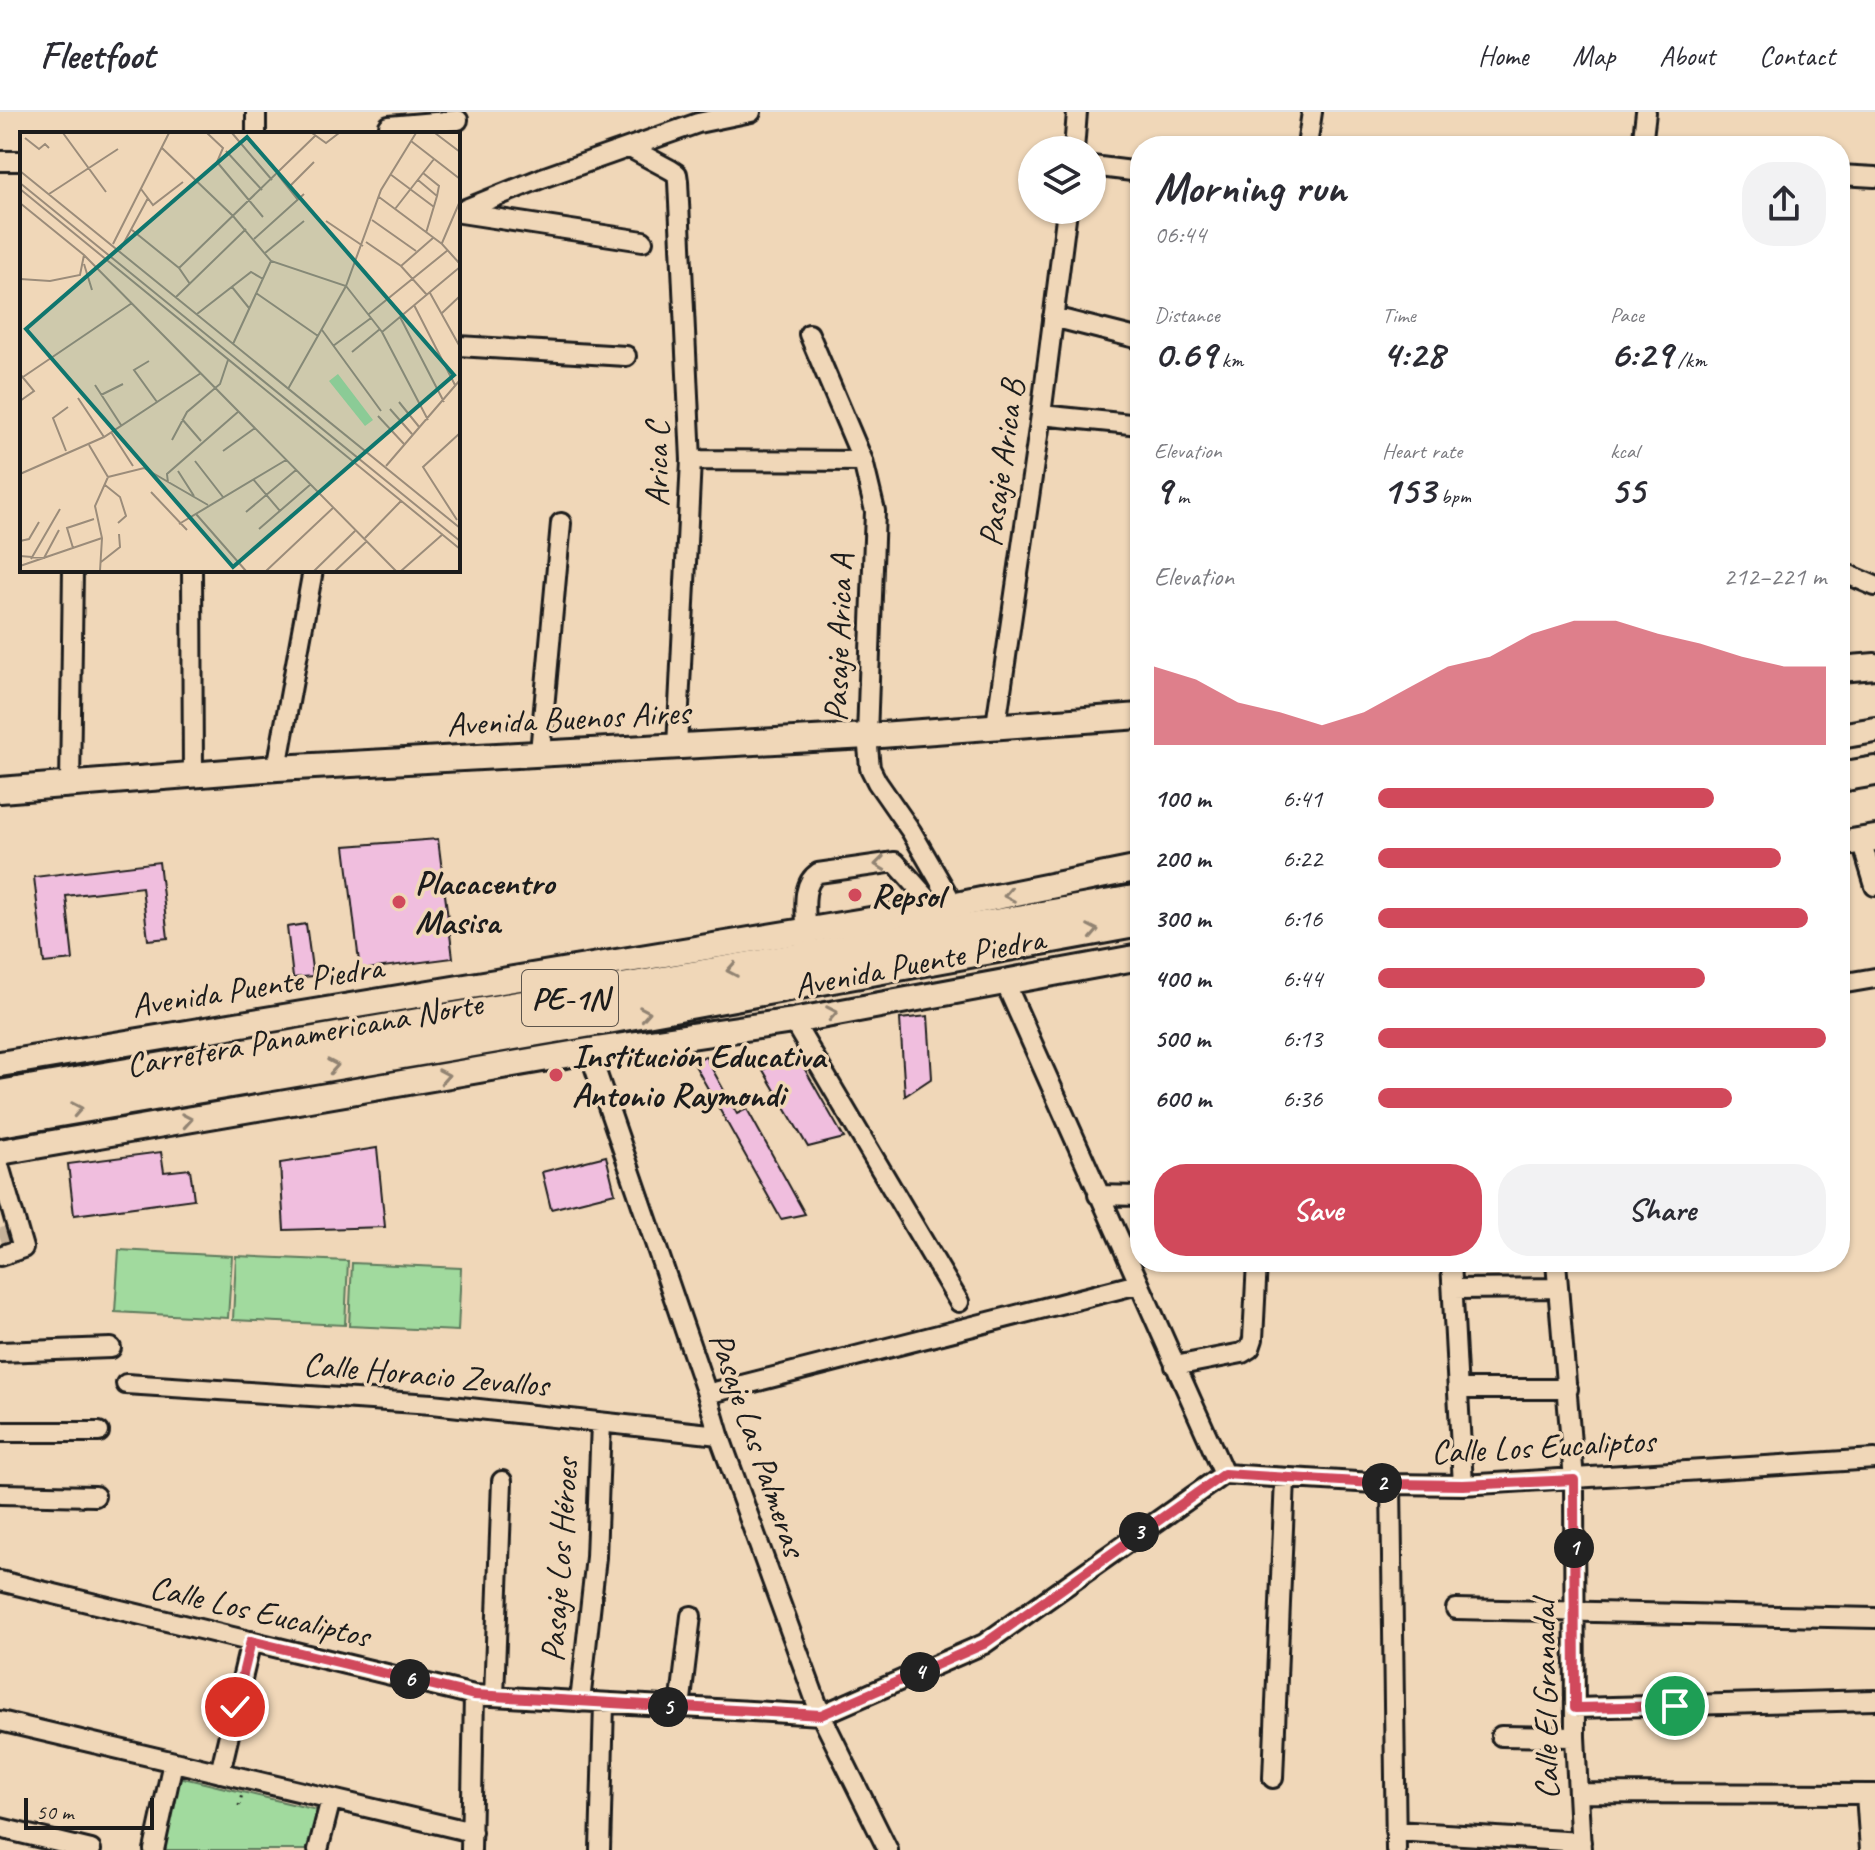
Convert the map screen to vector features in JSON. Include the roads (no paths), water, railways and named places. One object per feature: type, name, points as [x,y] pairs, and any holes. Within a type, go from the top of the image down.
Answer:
[{"type":"highway","points":[[1850,775],[1875,771]]},
{"type":"highway","points":[[1850,794],[1875,790]]},
{"type":"highway","name":"Carretera Panamericana Norte","points":[[0,1095],[805,957],[953,919],[1130,900]]},
{"type":"highway","name":"Carretera Panamericana Norte","points":[[0,1122],[591,1022],[1130,924]]},
{"type":"main road","points":[[1850,668],[1875,666]]},
{"type":"main road","name":"Avenida Buenos Aires","points":[[0,790],[277,768],[867,736],[1130,717]]},
{"type":"main road","points":[[1850,734],[1875,730]]},
{"type":"main road","name":"Avenida Puente Piedra","points":[[0,1064],[807,929],[953,919],[1130,871]]},
{"type":"main road","name":"Avenida Puente Piedra","points":[[0,1152],[589,1051],[793,1021],[1130,959]]},
{"type":"street","points":[[460,211],[542,178],[698,123],[751,112]]},
{"type":"street","points":[[1075,136],[1077,112]]},
{"type":"street","points":[[1308,136],[1312,112]]},
{"type":"street","points":[[1643,136],[1646,112]]},
{"type":"street","points":[[390,124],[458,120]]},
{"type":"street","name":"Arica C","points":[[630,148],[677,174],[678,181],[691,460],[677,747]]},
{"type":"street","points":[[1106,168],[1130,171]]},
{"type":"street","points":[[1850,176],[1875,177]]},
{"type":"street","points":[[460,212],[643,241]]},
{"type":"street","name":"Pasaje Arica B","points":[[996,725],[1065,224]]},
{"type":"street","points":[[1053,317],[1130,336]]},
{"type":"street","name":"Pasaje Arica A","points":[[809,334],[863,461],[875,511],[867,736],[870,768],[911,831],[953,919]]},
{"type":"street","points":[[460,346],[626,356]]},
{"type":"street","points":[[1041,415],[1130,424]]},
{"type":"street","points":[[691,460],[863,461]]},
{"type":"street","points":[[540,752],[561,523]]},
{"type":"street","points":[[70,785],[73,572]]},
{"type":"street","points":[[192,572],[193,776]]},
{"type":"street","points":[[277,768],[313,572]]},
{"type":"street","points":[[1850,575],[1875,586]]},
{"type":"street","points":[[1859,841],[1875,886]]},
{"type":"street","points":[[805,957],[806,888],[810,878],[818,873],[895,862],[953,919]]},
{"type":"street","points":[[1850,982],[1875,978]]},
{"type":"street","points":[[1004,980],[1130,1266]]},
{"type":"street","points":[[793,1021],[959,1302]]},
{"type":"street","name":"Pasaje Las Palmeras","points":[[589,1051],[719,1435],[821,1715],[888,1850]]},
{"type":"street","points":[[0,1169],[23,1248],[0,1256]]},
{"type":"street","points":[[1098,1195],[1130,1196]]},
{"type":"street","points":[[1133,1272],[1224,1474]]},
{"type":"street","points":[[1175,1366],[1242,1353],[1250,1348],[1256,1272]]},
{"type":"street","points":[[1452,1272],[1463,1485]]},
{"type":"street","name":"Calle El Granadal","points":[[1557,1272],[1574,1480],[1575,1737],[1581,1846]]},
{"type":"street","points":[[707,1394],[1138,1284]]},
{"type":"street","points":[[1453,1289],[1558,1288]]},
{"type":"street","points":[[0,1352],[111,1348]]},
{"type":"street","name":"Calle Horacio Zevallos","points":[[126,1384],[432,1404],[719,1435]]},
{"type":"street","points":[[1458,1389],[1568,1389]]},
{"type":"street","name":"Pasaje Los Héroes","points":[[580,1702],[596,1557],[601,1423]]},
{"type":"street","points":[[0,1432],[99,1432]]},
{"type":"street","name":"Calle Los Eucaliptos","points":[[0,1581],[474,1695],[821,1715],[984,1644],[1224,1474],[1463,1485],[1875,1459]]},
{"type":"street","points":[[1273,1778],[1285,1478]]},
{"type":"street","points":[[494,1696],[502,1481]]},
{"type":"street","points":[[1391,1484],[1396,1841],[1581,1846]]},
{"type":"street","points":[[0,1494],[95,1496]]},
{"type":"street","points":[[1456,1609],[1875,1618]]},
{"type":"street","points":[[680,1708],[691,1616]]},
{"type":"street","points":[[220,1773],[251,1641]]},
{"type":"street","points":[[0,1721],[331,1799],[472,1841],[474,1695]]},
{"type":"street","points":[[1575,1708],[1875,1700]]},
{"type":"street","points":[[600,1850],[604,1704]]},
{"type":"street","points":[[1501,1736],[1575,1737]]},
{"type":"street","points":[[154,1850],[173,1762]]},
{"type":"street","points":[[1579,1793],[1870,1794],[1870,1850]]},
{"type":"street","points":[[318,1850],[331,1799]]},
{"type":"street","points":[[0,1828],[91,1850]]},
{"type":"tunnel","points":[[0,1238],[15,1232]]},
{"type":"place","name":"Repsol","points":[[855,895]]},
{"type":"place","name":"Placacentro Masisa","points":[[399,902]]},
{"type":"place","name":"Institución Educativa Antonio Raymondi","points":[[556,1075]]}]
